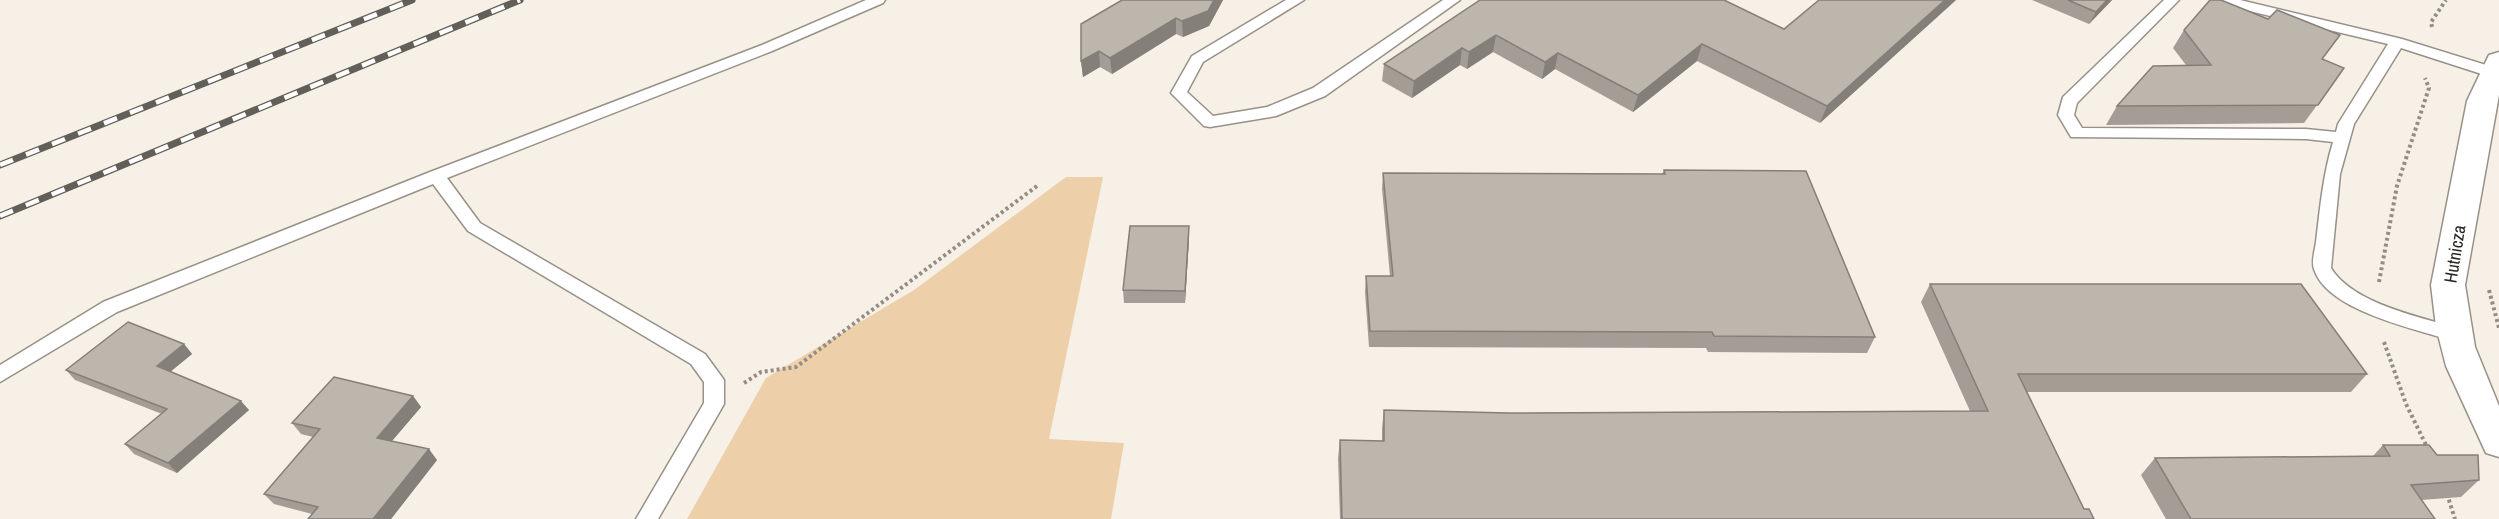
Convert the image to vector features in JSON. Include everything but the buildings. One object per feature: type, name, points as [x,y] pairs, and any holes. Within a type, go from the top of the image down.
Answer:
[{"type":"main road","name":"Hutnicza","points":[[2497,67],[2482,101],[2448,285],[2449,314],[2453,334],[2476,397],[2499,442]]},
{"type":"lane","points":[[0,374],[110,307],[436,176],[767,48],[878,0]]},
{"type":"lane","points":[[1297,0],[1197,59],[1179,93],[1210,122],[1269,112],[1319,92],[1453,0]]},
{"type":"lane","points":[[2172,0],[2069,101],[2067,115],[2077,133],[2306,134],[2342,138]]},
{"type":"lane","points":[[2221,0],[2497,67]]},
{"type":"lane","points":[[2397,42],[2346,124],[2332,174],[2322,268],[2325,279],[2358,301],[2453,334]]},
{"type":"lane","points":[[436,176],[474,227],[698,359],[714,380],[714,404],[647,519]]},
{"type":"path","points":[[2433,36],[2431,22],[2446,0]]},
{"type":"path","points":[[2375,288],[2381,279],[2397,186],[2428,88],[2424,80],[2425,71]]},
{"type":"path","points":[[714,404],[761,372],[796,368],[1037,186]]},
{"type":"path","points":[[2487,279],[2499,328]]},
{"type":"path","points":[[2382,337],[2406,404],[2429,450]]},
{"type":"path","points":[[2446,490],[2456,519]]},
{"type":"shaded area","points":[[1066,177],[1103,177],[1049,439],[1124,443],[1111,519],[687,519],[766,378],[914,290]]},
{"type":"railway","points":[[0,165],[412,0]]},
{"type":"railway","points":[[0,216],[520,0]]}]
